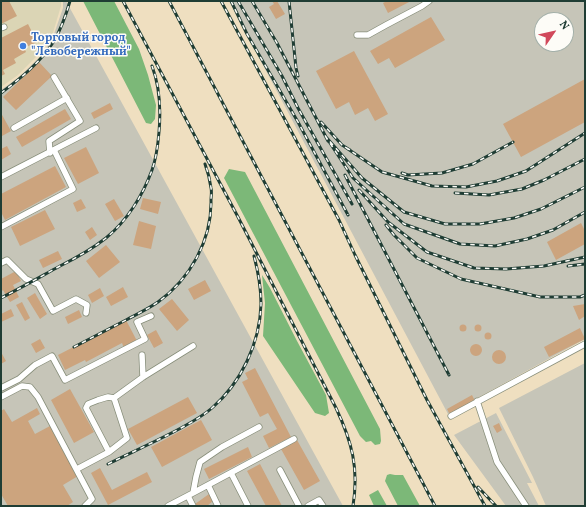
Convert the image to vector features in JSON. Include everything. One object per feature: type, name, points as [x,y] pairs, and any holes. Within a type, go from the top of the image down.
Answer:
[{"type":"lane","points":[[357,35],[368,35],[429,1]]},
{"type":"lane","points":[[1,228],[73,189],[52,152],[49,141],[80,121],[54,77]]},
{"type":"lane","points":[[14,128],[67,98]]},
{"type":"lane","points":[[1,178],[96,128]]},
{"type":"lane","points":[[1,263],[6,260],[26,279],[38,284],[53,311],[76,299],[87,305],[86,314]]},
{"type":"lane","points":[[1,388],[19,379],[35,365],[52,356],[65,380],[145,339],[137,322],[151,316]]},
{"type":"lane","points":[[451,416],[585,344]]},
{"type":"lane","points":[[109,452],[86,408],[88,404],[98,400],[114,398],[143,377],[193,346]]},
{"type":"lane","points":[[142,355],[143,377]]},
{"type":"lane","points":[[1,397],[22,386],[30,387],[38,397],[92,499],[86,506]]},
{"type":"lane","points":[[77,469],[109,452],[127,438],[114,398]]},
{"type":"lane","points":[[478,401],[497,462],[526,506]]},
{"type":"lane","points":[[193,506],[190,494],[200,462],[222,447],[259,428]]},
{"type":"lane","points":[[168,506],[294,439]]},
{"type":"lane","points":[[280,470],[299,506]]},
{"type":"lane","points":[[230,473],[248,506]]},
{"type":"lane","points":[[208,485],[218,506]]},
{"type":"lane","points":[[308,506],[320,500],[323,506]]},
{"type":"shaded area","name":"Торговый город \"Левобережный\"","points":[[1,1],[61,1],[61,6],[52,36],[38,55],[18,75],[1,87]]},
{"type":"shaded area","points":[[63,1],[66,1],[343,506],[1,506],[1,90],[19,77],[39,58],[53,37],[63,8]]},
{"type":"shaded area","points":[[229,1],[585,1],[585,339],[448,414]]},
{"type":"shaded area","points":[[585,363],[585,506],[546,506],[499,408]]},
{"type":"shaded area","points":[[496,413],[532,483],[527,483],[539,506],[506,506],[454,435]]},
{"type":"green space","points":[[83,1],[114,1],[139,49],[148,75],[156,105],[155,119],[151,124],[146,123]]},
{"type":"green space","points":[[229,169],[245,172],[380,429],[380,444],[375,445],[371,441],[366,442],[360,436],[224,178]]},
{"type":"green space","points":[[262,275],[326,395],[329,413],[325,416],[315,413],[263,336],[265,303]]},
{"type":"green space","points":[[387,475],[403,475],[420,506],[398,506],[385,481]]},
{"type":"green space","points":[[378,490],[387,506],[374,506],[369,495]]},
{"type":"building","points":[[1,1],[9,1],[17,16],[1,24]]},
{"type":"building","points":[[272,1],[277,1],[285,14],[276,19],[269,7],[274,4]]},
{"type":"building","points":[[387,1],[411,1],[388,13],[383,3]]},
{"type":"building","points":[[431,17],[445,40],[395,68],[389,58],[378,64],[370,51]]},
{"type":"building","points":[[28,24],[37,42],[24,48],[26,52],[14,59],[16,63],[3,70],[5,74],[1,76],[1,38]]},
{"type":"building","points":[[354,51],[388,114],[375,121],[368,108],[355,115],[349,102],[336,109],[316,71]]},
{"type":"building","points":[[39,62],[52,76],[16,110],[3,97]]},
{"type":"building","points":[[585,79],[585,122],[521,157],[503,124]]},
{"type":"building","points":[[110,103],[113,109],[94,119],[91,113]]},
{"type":"building","points":[[65,109],[71,119],[22,147],[16,137]]},
{"type":"building","points":[[1,113],[11,131],[2,136],[1,133]]},
{"type":"building","points":[[7,146],[11,154],[1,160],[1,149]]},
{"type":"building","points":[[86,147],[99,173],[78,184],[64,158]]},
{"type":"building","points":[[55,166],[66,187],[5,220],[1,212],[1,194]]},
{"type":"building","points":[[143,198],[161,202],[158,214],[140,209]]},
{"type":"building","points":[[81,199],[86,208],[77,212],[73,203]]},
{"type":"building","points":[[114,199],[124,216],[115,221],[105,204]]},
{"type":"building","points":[[45,210],[55,229],[20,246],[11,227]]},
{"type":"building","points":[[139,221],[156,226],[151,249],[133,245]]},
{"type":"building","points":[[581,223],[585,231],[585,244],[556,260],[547,242]]},
{"type":"building","points":[[92,227],[97,235],[90,240],[85,232]]},
{"type":"building","points":[[106,245],[120,262],[99,278],[86,261]]},
{"type":"building","points":[[58,251],[62,259],[43,268],[39,260]]},
{"type":"building","points":[[16,271],[21,281],[13,285],[19,297],[10,302],[1,289],[1,279]]},
{"type":"building","points":[[205,280],[211,291],[194,300],[188,289]]},
{"type":"building","points":[[123,287],[128,297],[111,306],[106,297]]},
{"type":"building","points":[[100,288],[104,296],[92,303],[88,295]]},
{"type":"building","points":[[35,293],[47,314],[40,319],[27,298]]},
{"type":"building","points":[[172,299],[189,320],[177,331],[159,309]]},
{"type":"building","points":[[22,302],[30,318],[25,321],[16,305]]},
{"type":"building","points":[[585,304],[585,316],[579,320],[573,306]]},
{"type":"building","points":[[11,309],[14,316],[1,322],[1,314]]},
{"type":"building","points":[[79,310],[82,317],[68,324],[65,317]]},
{"type":"building","points":[[126,320],[137,341],[124,348],[122,343],[86,362],[85,360],[65,370],[58,355]]},
{"type":"building","points":[[463,324],[466,325],[466,331],[463,332],[460,331],[459,328],[460,325]]},
{"type":"building","points":[[478,324],[481,325],[481,331],[478,332],[475,331],[474,328],[475,325]]},
{"type":"building","points":[[580,328],[585,339],[549,357],[544,347]]},
{"type":"building","points":[[156,330],[163,343],[154,348],[147,335]]},
{"type":"building","points":[[488,332],[491,333],[491,339],[488,340],[485,339],[484,336],[485,333]]},
{"type":"building","points":[[40,339],[45,348],[36,353],[31,344]]},
{"type":"building","points":[[474,344],[478,344],[482,350],[478,356],[474,356],[470,352],[470,348]]},
{"type":"building","points":[[496,350],[502,350],[506,354],[506,360],[502,364],[496,364],[492,360],[492,354]]},
{"type":"building","points":[[1,352],[6,361],[1,364]]},
{"type":"building","points":[[255,368],[291,437],[269,448],[263,436],[277,429],[268,413],[260,417],[242,382],[248,379],[245,373]]},
{"type":"building","points":[[70,389],[94,432],[74,443],[51,400]]},
{"type":"building","points":[[472,395],[475,401],[450,415],[447,409]]},
{"type":"building","points":[[188,397],[197,413],[137,445],[128,429]]},
{"type":"building","points":[[37,408],[40,414],[28,421],[35,434],[50,426],[78,476],[63,485],[73,502],[67,506],[8,506],[1,494],[1,411],[4,409],[12,422]]},
{"type":"building","points":[[201,420],[212,440],[162,467],[151,447]]},
{"type":"building","points":[[499,423],[502,430],[497,433],[493,426]]},
{"type":"building","points":[[297,440],[320,481],[304,490],[281,449]]},
{"type":"building","points":[[248,447],[252,457],[209,479],[204,469]]},
{"type":"building","points":[[260,464],[282,506],[266,506],[247,471]]},
{"type":"building","points":[[100,468],[112,490],[147,472],[152,482],[108,505],[91,473]]},
{"type":"building","points":[[209,494],[213,501],[207,506],[196,506],[195,504]]},
{"type":"railway","points":[[1,93],[16,82],[49,49],[61,27],[70,1]]},
{"type":"railway","points":[[123,1],[238,217],[342,420],[353,456],[355,479],[353,506]]},
{"type":"railway","points":[[169,1],[435,506]]},
{"type":"railway","points":[[221,1],[339,220],[427,400],[485,506]]},
{"type":"railway","points":[[231,1],[247,34],[298,122],[348,215]]},
{"type":"railway","points":[[238,1],[282,76],[298,108],[352,204]]},
{"type":"railway","points":[[252,1],[277,43],[328,141]]},
{"type":"railway","points":[[289,1],[298,76]]},
{"type":"railway","points":[[1,298],[78,257],[95,246],[114,231],[134,207],[144,189],[156,156],[160,123],[160,107],[157,82],[152,66]]},
{"type":"railway","points":[[321,122],[342,145],[350,150]]},
{"type":"railway","points":[[345,147],[382,172],[432,186],[466,187],[497,181],[526,171],[585,133]]},
{"type":"railway","points":[[585,187],[541,209],[514,218],[480,224],[445,224],[404,212],[362,178],[326,137],[353,178],[404,224],[460,244],[495,246],[527,239],[553,230],[585,212]]},
{"type":"railway","points":[[402,173],[408,175],[442,173],[473,164],[513,142]]},
{"type":"railway","points":[[455,193],[489,195],[522,189],[544,180],[585,159]]},
{"type":"railway","points":[[74,347],[154,305],[170,293],[189,270],[197,257],[208,230],[211,190],[205,164]]},
{"type":"railway","points":[[345,175],[449,375]]},
{"type":"railway","points":[[359,190],[388,222],[427,252],[474,268],[506,269],[544,266],[585,257]]},
{"type":"railway","points":[[386,225],[417,258],[461,279],[540,297],[580,297],[585,295]]},
{"type":"railway","points":[[108,464],[197,419],[212,408],[232,387],[253,347],[260,319],[260,291],[254,256]]},
{"type":"railway","points":[[568,266],[585,264]]},
{"type":"railway","points":[[478,487],[496,506]]},
{"type":"place","name":"Торговый город \"Левобережный\"","points":[[23,46]]}]
